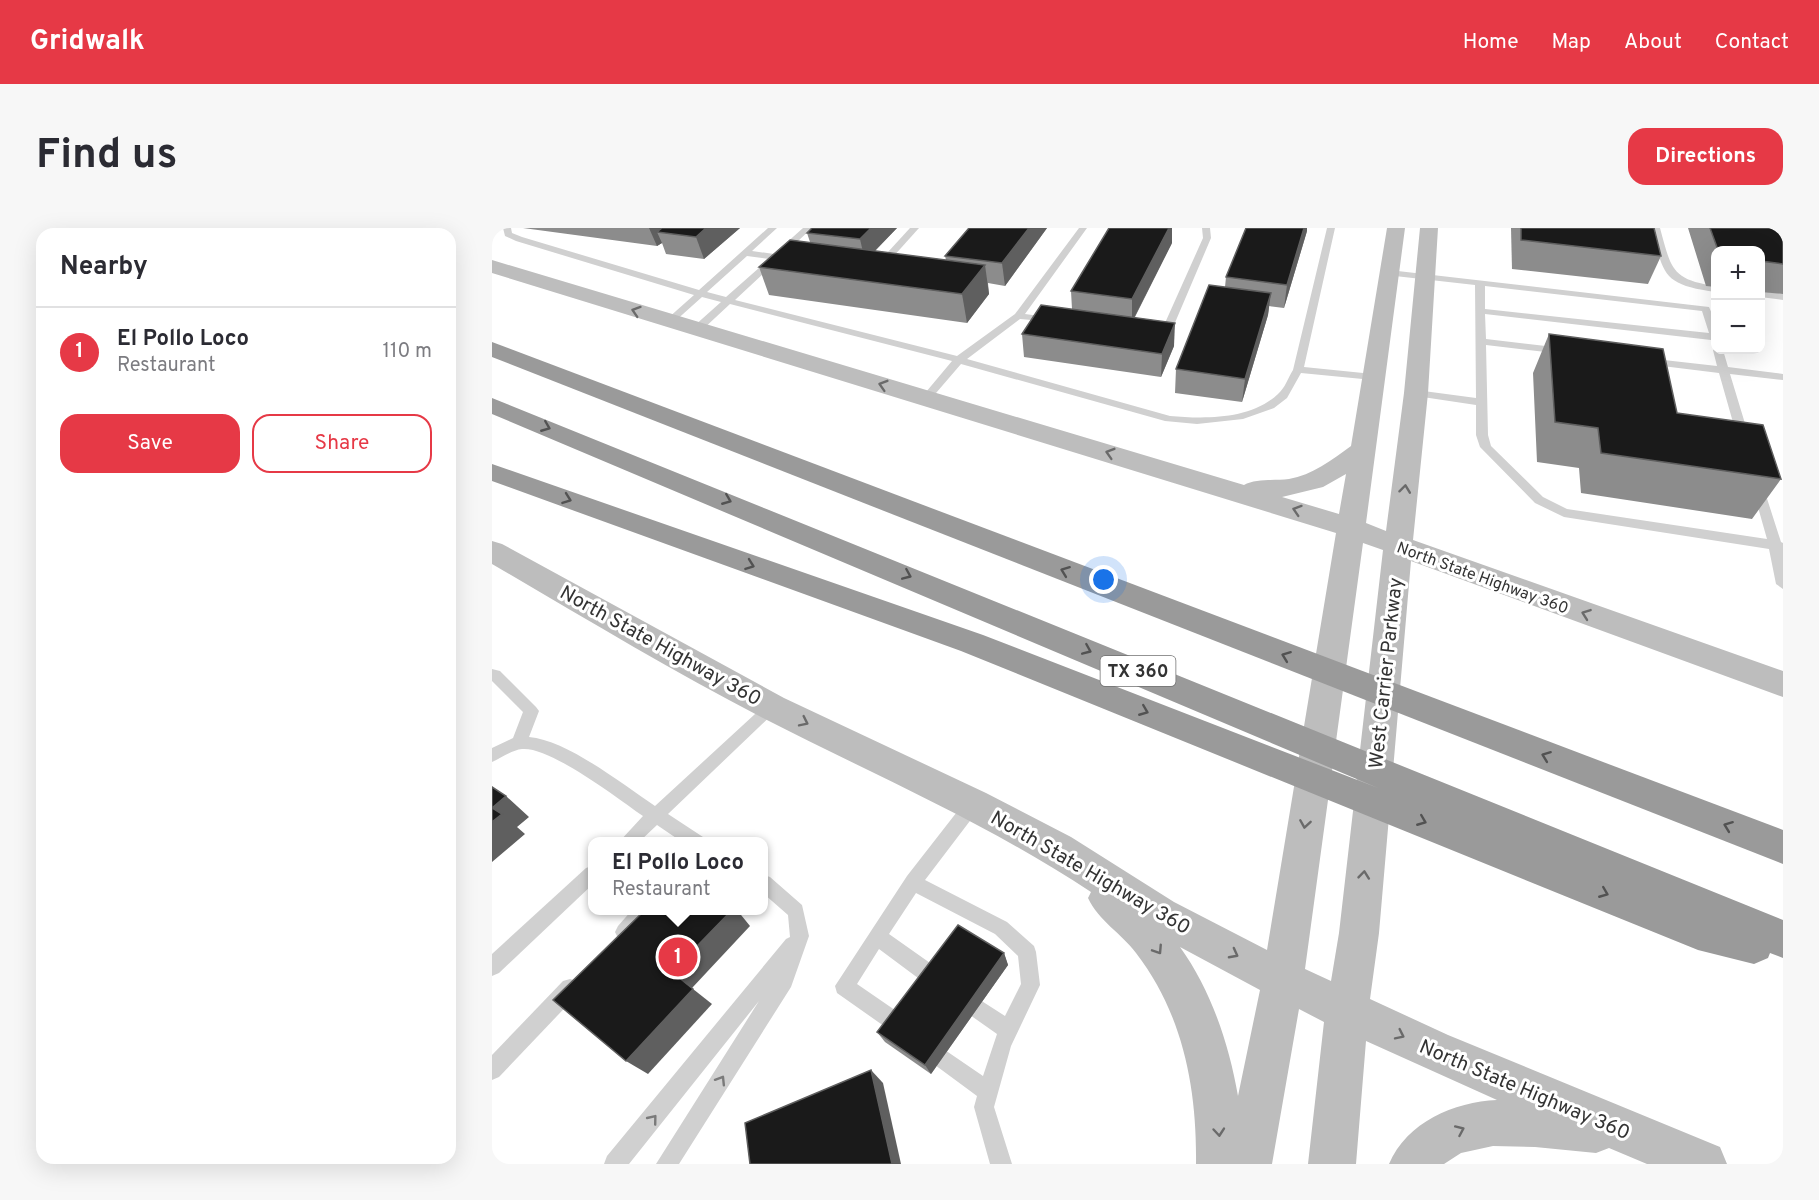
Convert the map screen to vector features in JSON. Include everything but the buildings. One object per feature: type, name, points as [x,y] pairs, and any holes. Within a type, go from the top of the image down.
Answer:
[{"type":"highway","points":[[492,349],[1783,847]]},
{"type":"highway","name":"TX 360","points":[[492,405],[1783,939]]},
{"type":"highway","points":[[492,472],[972,642],[1698,931],[1783,950]]},
{"type":"main road","points":[[1248,1164],[1283,980],[1291,913],[1350,543],[1396,228]]},
{"type":"main road","name":"West Carrier Parkway","points":[[1332,1164],[1347,1010],[1359,933],[1392,596],[1416,393],[1429,228]]},
{"type":"main road","name":"North State Highway 360","points":[[492,266],[1235,490],[1350,543],[1399,547],[1783,684]]},
{"type":"main road","points":[[1235,490],[1289,489],[1311,484],[1330,474],[1364,448]]},
{"type":"main road","name":"North State Highway 360","points":[[492,551],[772,706],[973,804],[1058,849],[1161,915],[1283,980],[1433,1051],[1703,1164]]},
{"type":"main road","points":[[1058,849],[1150,939],[1192,1009],[1214,1076],[1220,1164]]},
{"type":"main road","points":[[1413,1164],[1434,1142],[1472,1125],[1530,1124],[1627,1133]]},
{"type":"lane","points":[[507,228],[508,234],[519,239],[702,294],[959,360],[1169,419],[1194,422],[1225,420],[1260,410],[1282,398],[1298,370],[1331,228]]},
{"type":"lane","points":[[669,321],[702,294],[773,228]]},
{"type":"lane","points":[[697,329],[808,228]]},
{"type":"lane","points":[[876,270],[915,228]]},
{"type":"lane","points":[[927,398],[959,360],[1018,316],[1083,228]]},
{"type":"lane","points":[[1148,331],[1158,331],[1169,325],[1207,238],[1206,228]]},
{"type":"lane","points":[[1656,228],[1666,270],[1673,279],[1688,286],[1711,288]]},
{"type":"lane","points":[[744,253],[798,260]]},
{"type":"lane","points":[[865,269],[887,272]]},
{"type":"lane","points":[[1389,273],[1706,309],[1711,326]]},
{"type":"lane","points":[[1480,284],[1482,435],[1486,447],[1539,500],[1564,513],[1779,546]]},
{"type":"lane","points":[[1765,295],[1783,297]]},
{"type":"lane","points":[[1480,311],[1711,339]]},
{"type":"lane","points":[[1018,316],[1062,322]]},
{"type":"lane","points":[[1480,341],[1573,352]]},
{"type":"lane","points":[[1719,354],[1746,447]]},
{"type":"lane","points":[[1631,359],[1783,377]]},
{"type":"lane","points":[[1298,370],[1373,377]]},
{"type":"lane","points":[[1416,393],[1480,402]]},
{"type":"lane","points":[[1756,479],[1779,546],[1783,584]]},
{"type":"lane","points":[[492,675],[495,675],[531,711],[519,742]]},
{"type":"lane","points":[[632,837],[772,706]]},
{"type":"lane","points":[[492,755],[519,742],[540,744],[565,756],[689,837]]},
{"type":"lane","points":[[898,1024],[844,986],[913,882],[973,804]]},
{"type":"lane","points":[[492,967],[588,878]]},
{"type":"lane","points":[[913,882],[1001,928],[1027,952],[1030,985],[1008,1030],[984,1107],[1001,1164]]},
{"type":"lane","points":[[667,1164],[784,980],[800,936],[796,911],[768,886]]},
{"type":"lane","points":[[613,944],[640,915]]},
{"type":"lane","points":[[615,1164],[800,936]]},
{"type":"lane","points":[[877,936],[933,977]]},
{"type":"lane","points":[[492,1070],[580,978]]},
{"type":"lane","points":[[977,1008],[1008,1030]]},
{"type":"lane","points":[[942,1058],[988,1092]]},
{"type":"place","name":"El Pollo Loco","points":[[678,957]]}]
